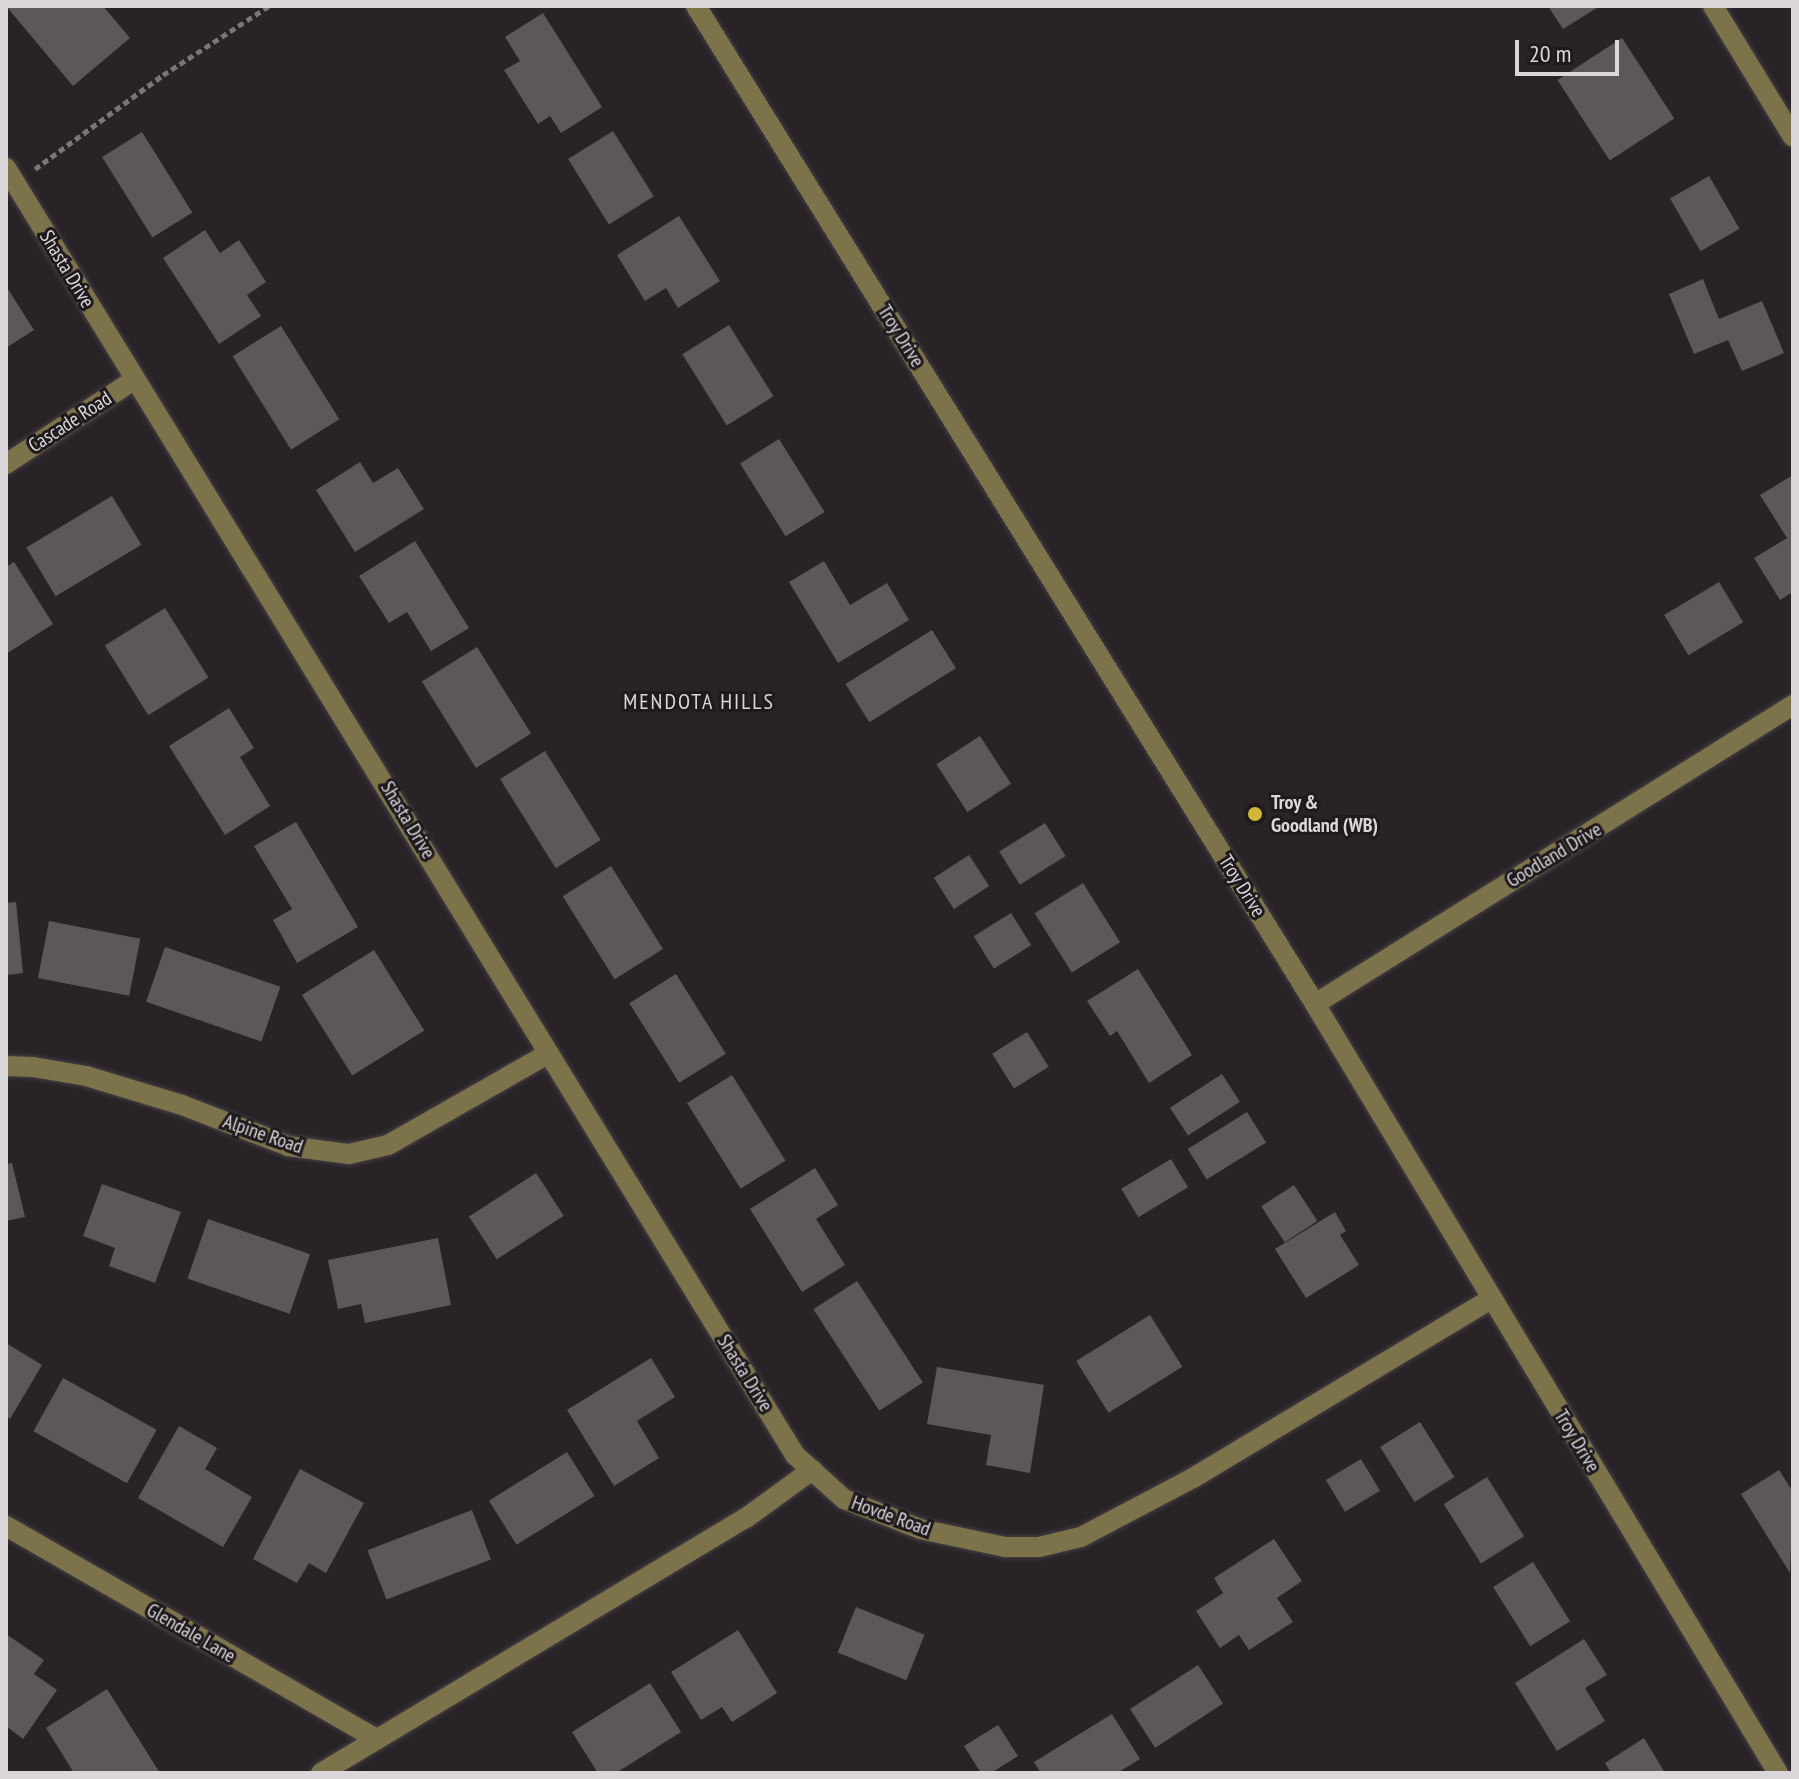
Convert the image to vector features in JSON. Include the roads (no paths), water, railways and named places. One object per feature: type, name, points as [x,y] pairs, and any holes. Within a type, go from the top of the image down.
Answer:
[{"type":"street","name":"Troy Drive","points":[[696,6],[1315,1004],[1778,1773]]},
{"type":"street","points":[[1713,6],[1793,137]]},
{"type":"street","name":"Shasta Drive","points":[[11,176],[134,380],[360,740],[795,1455],[812,1470]]},
{"type":"street","name":"Cascade Road","points":[[6,464],[134,380]]},
{"type":"street","name":"Goodland Drive","points":[[1315,1004],[1793,705]]},
{"type":"street","name":"Alpine Road","points":[[6,1066],[86,1076],[182,1105],[288,1146],[349,1154],[388,1145],[549,1053]]},
{"type":"street","name":"Hovde Road","points":[[812,1470],[844,1499],[920,1529],[1005,1547],[1039,1547],[1081,1537],[1193,1478],[1491,1299]]},
{"type":"street","points":[[321,1773],[746,1518],[812,1470]]},
{"type":"street","name":"Glendale Lane","points":[[6,1526],[377,1739]]},
{"type":"place","name":"Troy & Goodland (WB)","points":[[1255,814]]},
{"type":"district","name":"MENDOTA HILLS","points":[[699,702]]}]
